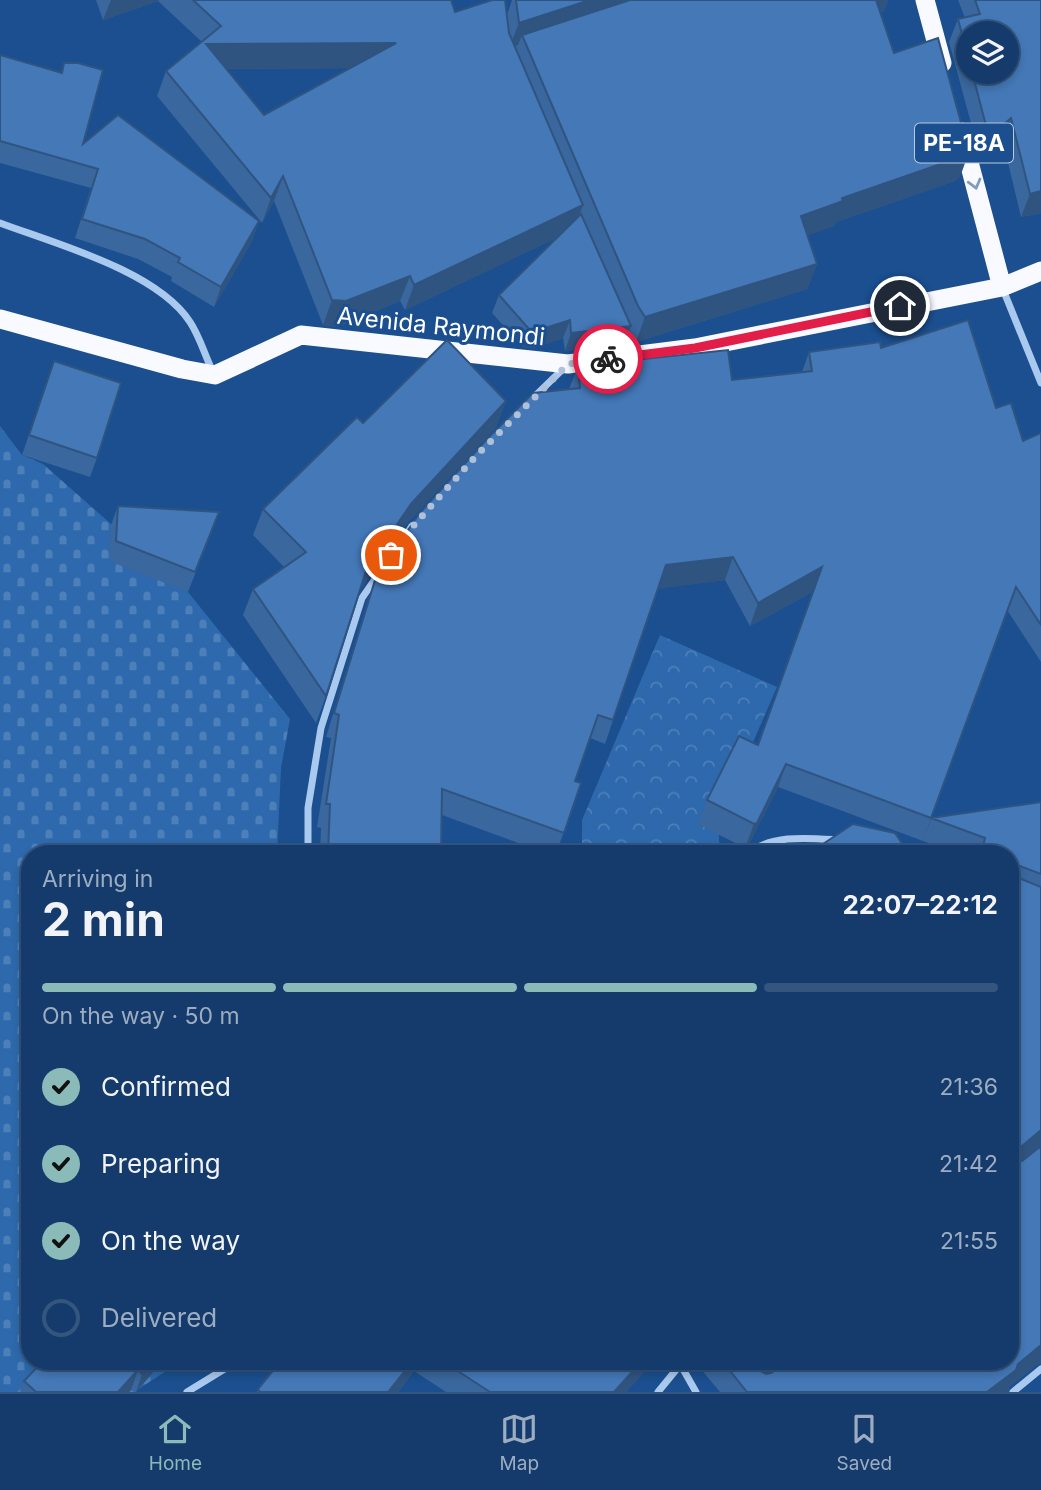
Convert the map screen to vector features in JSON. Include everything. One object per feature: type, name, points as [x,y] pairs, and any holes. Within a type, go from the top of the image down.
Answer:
[{"type":"highway","points":[[925,0],[946,78]]},
{"type":"highway","name":"PE-18A","points":[[957,117],[1002,287]]},
{"type":"highway","name":"Avenida Raymondi","points":[[215,376],[301,335],[568,364],[695,348],[1002,287],[1041,271]]},
{"type":"highway","points":[[0,318],[215,376]]},
{"type":"street","points":[[0,223],[127,272],[153,287],[168,298],[190,323],[215,376]]},
{"type":"street","points":[[1002,287],[1041,383]]},
{"type":"street","points":[[530,401],[568,364]]},
{"type":"street","points":[[391,555],[415,524]]},
{"type":"street","points":[[308,845],[308,808],[321,728],[362,598],[384,566]]},
{"type":"street","points":[[758,845],[793,838],[849,842]]},
{"type":"street","points":[[1013,1392],[1041,1369]]},
{"type":"street","points":[[187,1392],[223,1370]]},
{"type":"street","points":[[658,1392],[675,1370]]},
{"type":"street","points":[[684,1370],[696,1392]]},
{"type":"lane","points":[[619,321],[638,355]]},
{"type":"green space","points":[[0,426],[22,455],[43,464],[188,592],[290,719],[281,768],[277,845],[21,845],[21,1370],[168,1370],[134,1392],[0,1392]]},
{"type":"green space","points":[[660,635],[777,687],[718,823],[719,845],[582,845],[582,820]]},
{"type":"building","points":[[193,0],[451,0],[455,12],[492,0],[505,0],[509,33],[583,205],[414,285],[410,276],[346,301],[332,300],[283,176],[271,198],[166,71],[221,26]],"holes":[[[396,43],[264,115],[206,44]]]},
{"type":"building","points":[[516,0],[590,0],[519,23]]},
{"type":"building","points":[[630,0],[876,0],[894,53],[938,38],[969,152],[842,198],[843,201],[801,216],[817,264],[645,317],[522,35]]},
{"type":"building","points":[[975,0],[1041,0],[1041,191],[1030,194],[1011,118],[989,137],[975,84],[1019,84],[1019,21],[959,21],[980,14]]},
{"type":"building","points":[[0,55],[62,73],[64,63],[78,63],[103,70],[83,144],[118,115],[259,221],[221,287],[178,262],[180,258],[145,239],[82,219],[98,169],[0,141]]},
{"type":"building","points":[[581,214],[631,326],[571,333],[570,320],[539,330],[529,329],[499,295]]},
{"type":"building","points":[[968,320],[996,408],[1011,403],[1023,441],[1041,433],[1041,625],[1016,587],[931,818],[786,764],[757,823],[754,824],[707,800],[739,736],[758,745],[822,567],[758,603],[733,557],[666,565],[613,720],[598,715],[575,781],[581,783],[564,833],[442,789],[441,845],[328,845],[330,804],[326,804],[339,715],[334,713],[376,577],[419,514],[533,393],[580,388],[578,366],[728,350],[732,380],[812,371],[809,352],[880,342],[881,348]]},
{"type":"building","points":[[447,340],[506,401],[411,504],[367,568],[326,696],[253,589],[306,552],[263,509],[357,417],[363,423]]},
{"type":"building","points":[[54,361],[121,383],[97,458],[29,435]]},
{"type":"building","points":[[118,506],[219,512],[195,572],[116,541]]},
{"type":"building","points":[[1041,802],[1041,874],[1019,866],[1019,845],[983,845],[985,838],[931,818]]},
{"type":"building","points":[[853,824],[895,833],[903,845],[822,845]]},
{"type":"building","points":[[1019,878],[1041,887],[1041,1130],[1019,1149]]},
{"type":"building","points":[[1041,1146],[1041,1345],[1019,1363],[1019,1162]]},
{"type":"building","points":[[34,1370],[138,1370],[118,1392],[36,1392],[24,1381]]},
{"type":"building","points":[[273,1370],[406,1370],[388,1392],[260,1392],[258,1389]]},
{"type":"building","points":[[456,1370],[634,1370],[614,1392],[490,1392]]},
{"type":"building","points":[[729,1370],[762,1370],[766,1374],[775,1370],[1016,1370],[987,1392],[747,1392]]},
{"type":"way so far","points":[[391,555],[406,534],[475,457],[568,364],[608,359]]},
{"type":"route","points":[[608,359],[695,348],[900,306]]}]
